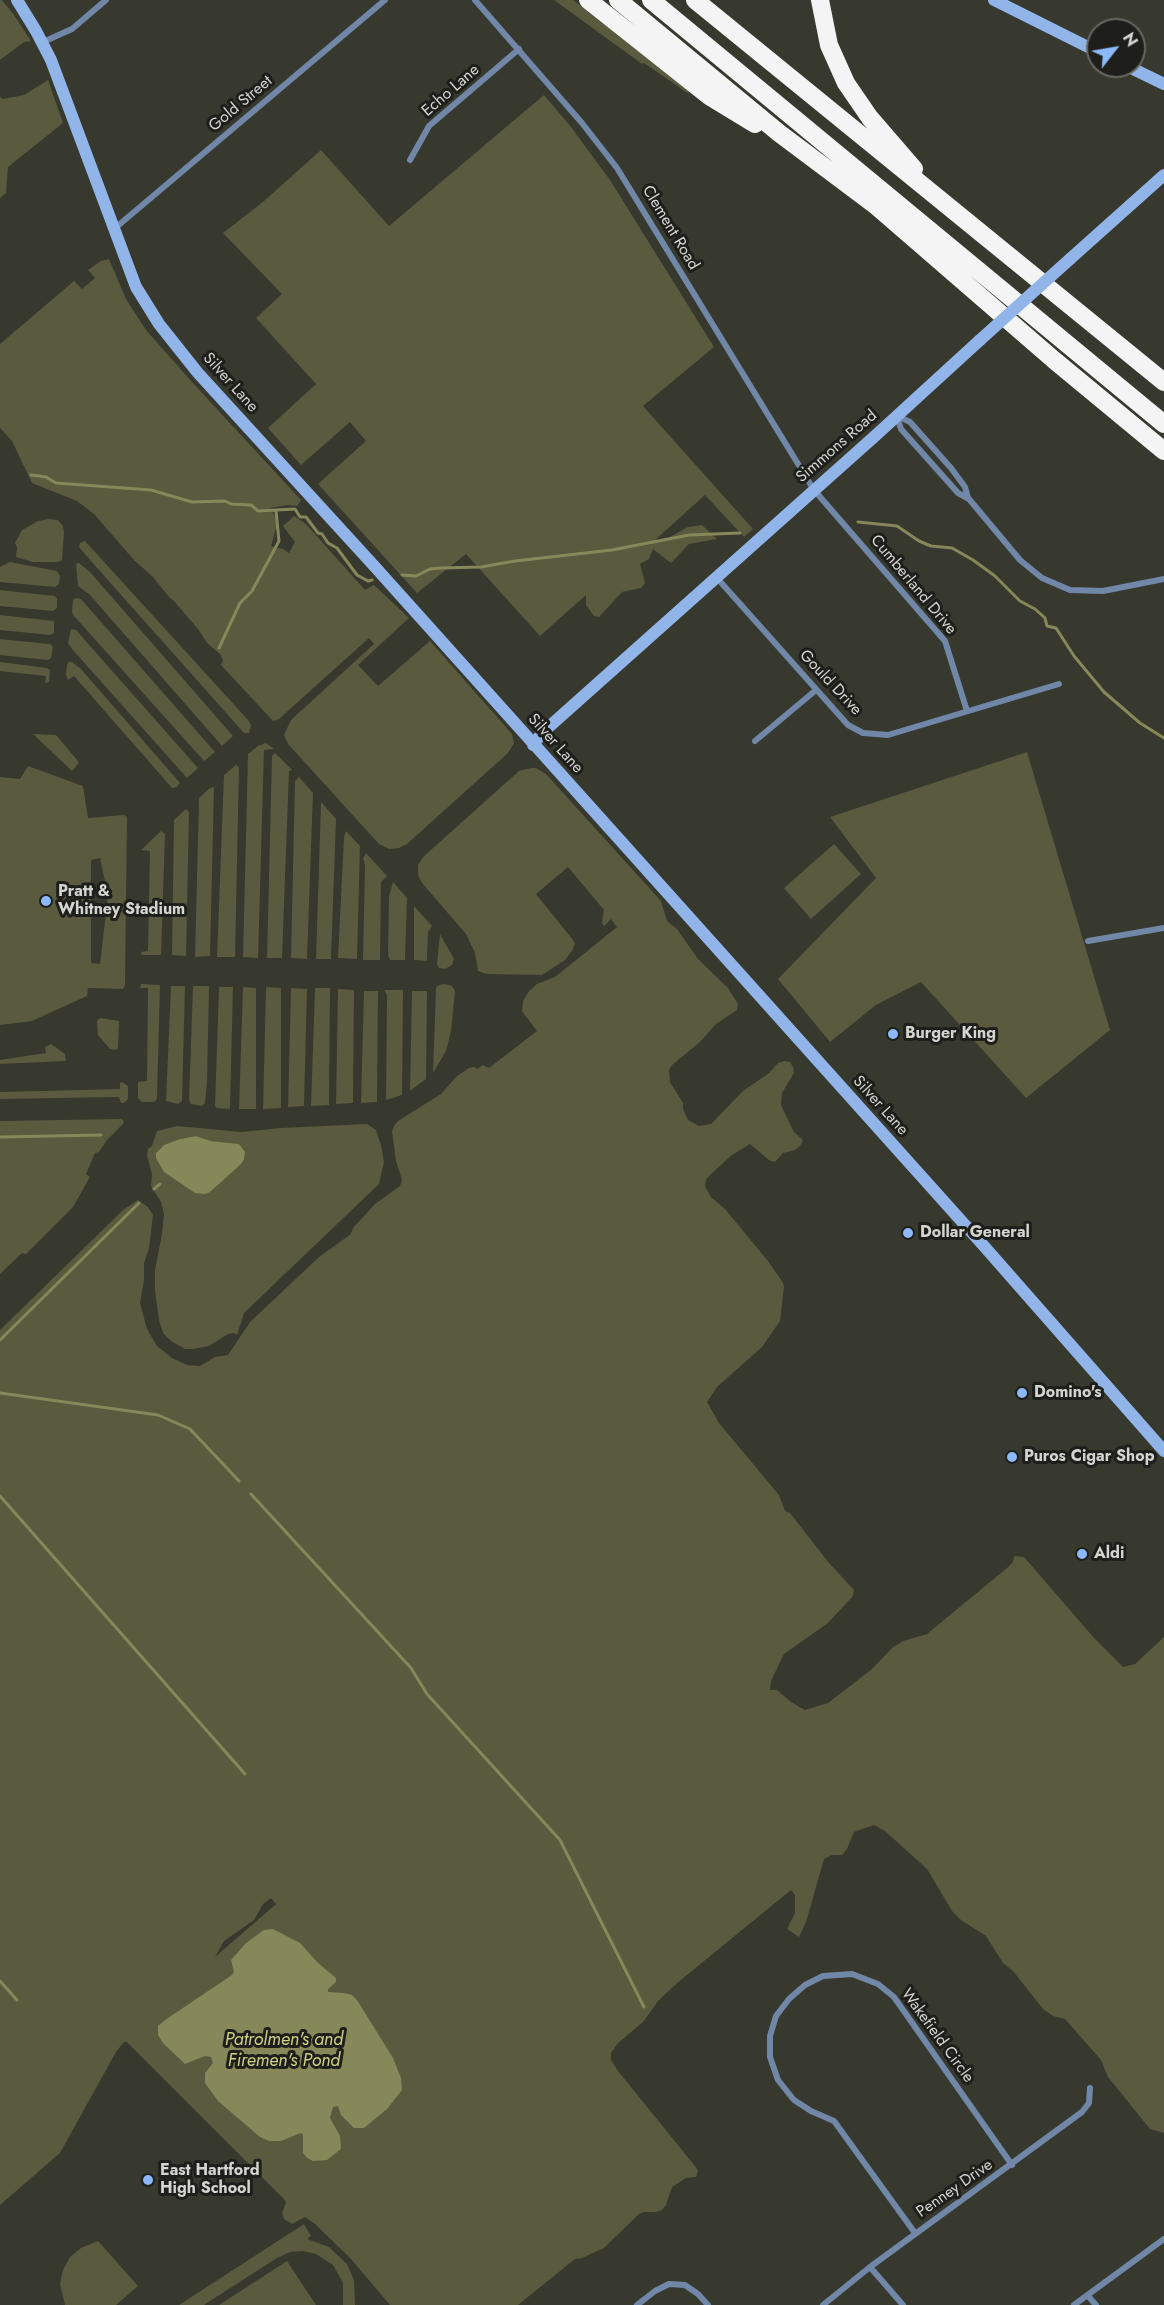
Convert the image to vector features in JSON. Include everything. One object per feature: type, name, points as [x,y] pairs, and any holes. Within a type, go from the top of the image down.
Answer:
[{"type":"highway","points":[[588,0],[724,106],[749,121],[779,133]]},
{"type":"highway","points":[[618,0],[779,133],[875,205],[1054,360],[1164,451]]},
{"type":"highway","points":[[651,0],[1164,424]]},
{"type":"highway","points":[[666,0],[1164,411]]},
{"type":"highway","points":[[694,0],[1164,382]]},
{"type":"highway","points":[[820,0],[831,50],[849,87],[870,118],[931,192]]},
{"type":"highway","points":[[875,205],[955,252]]},
{"type":"main road","name":"Silver Lane","points":[[17,0],[43,42],[136,287],[159,324],[198,373],[983,1245],[1164,1451]]},
{"type":"main road","points":[[994,0],[1086,46]]},
{"type":"main road","points":[[1146,75],[1164,84]]},
{"type":"main road","name":"Simmons Road","points":[[533,745],[542,733],[1164,175]]},
{"type":"street","points":[[43,42],[72,29],[106,0]]},
{"type":"street","name":"Gold Street","points":[[114,229],[385,0]]},
{"type":"street","name":"Clement Road","points":[[475,0],[582,123],[617,168],[814,490]]},
{"type":"street","name":"Echo Lane","points":[[410,160],[429,126],[519,50]]},
{"type":"street","points":[[897,416],[910,422],[960,481],[969,499],[1020,560],[1042,578],[1070,590],[1103,591],[1164,579]]},
{"type":"street","points":[[897,416],[902,429],[958,493],[969,499]]},
{"type":"street","points":[[952,486],[960,481]]},
{"type":"street","name":"Cumberland Drive","points":[[814,490],[945,640],[967,711]]},
{"type":"street","name":"Gould Drive","points":[[716,577],[816,690],[849,725],[863,734],[888,735],[1059,684]]},
{"type":"street","points":[[755,741],[816,690]]},
{"type":"street","points":[[1088,941],[1164,928]]},
{"type":"street","name":"Wakefield Circle","points":[[915,2233],[834,2121],[800,2104],[778,2080],[770,2057],[770,2036],[776,2016],[789,1999],[805,1985],[823,1976],[852,1974],[878,1984],[894,1997],[1012,2165]]},
{"type":"street","name":"Penney Drive","points":[[823,2305],[915,2233],[1012,2165],[1082,2112],[1089,2103],[1090,2088]]},
{"type":"street","points":[[1074,2305],[1164,2239]]},
{"type":"street","points":[[870,2267],[903,2305]]},
{"type":"street","points":[[637,2305],[655,2290],[669,2284],[686,2285],[708,2305]]},
{"type":"street","points":[[1088,2296],[1096,2305]]},
{"type":"shaded area","points":[[0,0],[14,15],[31,41],[24,42],[0,60]]},
{"type":"shaded area","points":[[554,0],[573,0],[688,90],[689,94],[644,63],[642,64]]},
{"type":"shaded area","points":[[48,80],[63,123],[8,167],[6,193],[0,198],[0,97],[3,99],[24,95]]},
{"type":"shaded area","points":[[544,95],[610,180],[714,347],[643,406],[753,529],[744,537],[705,495],[654,541],[668,538],[688,527],[702,525],[717,539],[689,544],[671,563],[653,549],[649,559],[640,564],[645,583],[641,588],[622,592],[599,617],[594,616],[586,605],[586,595],[540,636],[466,554],[417,593],[318,484],[366,441],[350,422],[301,465],[268,428],[316,384],[256,318],[282,294],[223,233],[264,201],[321,150],[389,226]]},
{"type":"shaded area","points":[[109,259],[126,299],[146,330],[301,500],[297,506],[270,508],[277,525],[271,546],[289,553],[295,542],[283,526],[294,516],[306,524],[365,590],[374,585],[409,618],[358,665],[378,686],[430,641],[512,734],[514,743],[508,753],[407,844],[389,849],[379,844],[288,744],[284,735],[291,720],[374,644],[369,638],[279,719],[273,721],[221,665],[223,660],[220,654],[207,643],[198,629],[153,577],[134,560],[94,514],[77,501],[32,483],[12,441],[0,428],[0,344],[74,281],[82,289],[95,278],[88,270],[101,261]]},
{"type":"shaded area","points":[[58,520],[63,526],[62,560],[33,562],[16,557],[15,543],[22,530],[38,521]]},
{"type":"shaded area","points":[[85,541],[249,721],[251,726],[249,733],[244,733],[90,560],[79,547],[80,543]]},
{"type":"shaded area","points":[[10,562],[57,571],[60,576],[59,584],[55,587],[0,582],[0,567]]},
{"type":"shaded area","points":[[79,563],[90,572],[233,736],[222,746],[90,595],[78,586],[76,564]]},
{"type":"shaded area","points":[[0,590],[55,596],[57,608],[53,611],[0,606]]},
{"type":"shaded area","points":[[81,599],[215,752],[204,761],[74,616],[73,600]]},
{"type":"shaded area","points":[[0,615],[54,621],[54,633],[50,635],[0,630]]},
{"type":"shaded area","points":[[71,629],[76,630],[198,768],[187,778],[72,649],[68,643]]},
{"type":"shaded area","points":[[0,639],[50,644],[53,647],[51,658],[48,660],[0,655]]},
{"type":"shaded area","points":[[0,662],[47,668],[50,670],[49,682],[45,683],[46,676],[0,671]]},
{"type":"shaded area","points":[[69,662],[81,669],[180,783],[177,787],[172,788],[74,676],[68,680],[66,675]]},
{"type":"shaded area","points":[[33,734],[56,735],[78,761],[78,764],[72,771]]},
{"type":"shaded area","points":[[266,743],[274,749],[264,750],[258,958],[243,957],[248,754]]},
{"type":"shaded area","points":[[1027,752],[1110,1030],[1026,1098],[921,982],[876,1005],[830,1042],[778,979],[876,878],[830,817]]},
{"type":"shaded area","points":[[275,753],[292,770],[289,771],[282,958],[267,958],[272,756]]},
{"type":"shaded area","points":[[236,765],[239,767],[235,957],[217,957],[224,775]]},
{"type":"shaded area","name":"Pratt & Whitney Stadium","points":[[28,766],[83,786],[88,818],[124,815],[127,817],[125,985],[123,989],[88,988],[87,996],[32,1021],[0,1025],[0,777],[20,779]],"holes":[[[100,858],[108,896],[100,964],[91,963],[91,860]]]},
{"type":"shaded area","points":[[536,768],[546,774],[661,901],[667,921],[677,929],[698,959],[728,988],[738,1004],[737,1010],[716,1024],[669,1070],[670,1082],[683,1103],[688,1120],[699,1126],[711,1124],[743,1091],[769,1073],[778,1063],[790,1062],[793,1067],[794,1073],[782,1093],[781,1105],[794,1132],[803,1140],[800,1146],[783,1153],[775,1162],[769,1160],[750,1144],[732,1155],[710,1175],[705,1186],[711,1197],[725,1209],[768,1261],[784,1286],[780,1321],[762,1347],[717,1387],[707,1402],[719,1423],[779,1495],[785,1511],[790,1513],[829,1563],[854,1590],[853,1596],[828,1623],[784,1654],[771,1681],[770,1690],[777,1690],[805,1710],[828,1703],[872,1669],[893,1647],[903,1641],[927,1634],[1007,1568],[1013,1562],[1014,1556],[1024,1557],[1095,1639],[1123,1667],[1135,1664],[1164,1637],[1164,2133],[1150,2129],[1108,2077],[1101,2060],[1065,2019],[1053,2016],[1043,2009],[1013,1971],[1003,1963],[986,1936],[961,1920],[952,1911],[927,1869],[885,1831],[874,1825],[854,1832],[842,1855],[832,1855],[824,1859],[806,1922],[799,1937],[787,1929],[795,1913],[795,1895],[791,1890],[676,1984],[658,2001],[643,2022],[618,2043],[611,2053],[611,2060],[618,2071],[695,2166],[698,2171],[696,2177],[686,2178],[672,2187],[662,2210],[639,2214],[604,2248],[575,2259],[518,2305],[390,2305],[351,2259],[315,2224],[305,2217],[292,2224],[284,2219],[282,2213],[286,2202],[284,2199],[127,2042],[124,2042],[116,2052],[60,2153],[0,2205],[0,1330],[123,1210],[138,1200],[148,1207],[153,1215],[149,1248],[144,1263],[140,1303],[147,1329],[157,1346],[172,1358],[187,1365],[200,1366],[215,1357],[228,1355],[250,1322],[319,1257],[351,1234],[353,1228],[375,1204],[400,1186],[402,1180],[396,1161],[392,1131],[398,1121],[441,1094],[457,1076],[469,1068],[477,1069],[483,1065],[489,1068],[537,1031],[522,1011],[523,1001],[529,991],[537,984],[555,977],[617,927],[611,919],[604,926],[602,923],[604,910],[568,867],[536,894],[573,940],[575,944],[572,951],[565,960],[542,975],[486,974],[478,971],[475,953],[466,934],[422,883],[418,875],[418,865],[423,857],[519,771]],"holes":[[[271,1898],[276,1904],[215,1957],[224,1941],[254,1920],[263,1904]]]},
{"type":"shaded area","points":[[299,777],[313,793],[307,959],[291,958],[295,781]]},
{"type":"shaded area","points":[[214,787],[210,956],[195,957],[199,798]]},
{"type":"shaded area","points":[[321,802],[336,819],[331,959],[316,959]]},
{"type":"shaded area","points":[[186,809],[189,812],[186,956],[172,955],[174,820]]},
{"type":"shaded area","points":[[161,831],[165,834],[161,955],[142,955],[141,952],[148,951],[150,851],[141,850]]},
{"type":"shaded area","points":[[346,831],[360,846],[357,959],[338,958]]},
{"type":"shaded area","points":[[834,844],[861,874],[811,919],[784,888]]},
{"type":"shaded area","points":[[366,853],[387,876],[381,882],[380,960],[363,960],[365,865],[363,858]]},
{"type":"shaded area","points":[[393,882],[407,898],[405,960],[390,960],[388,955],[389,896]]},
{"type":"shaded area","points":[[414,906],[432,926],[428,932],[427,961],[414,960]]},
{"type":"shaded area","points":[[440,934],[454,959],[452,965],[445,969],[439,968],[437,964]]},
{"type":"shaded area","points":[[141,984],[160,985],[157,1099],[154,1102],[142,1102],[138,1098],[138,1082],[147,1081],[148,988],[140,988]]},
{"type":"shaded area","points":[[444,984],[452,986],[455,991],[451,1031],[446,1051],[433,1073],[436,989],[437,986]]},
{"type":"shaded area","points":[[171,986],[185,986],[182,1101],[178,1104],[166,1101]]},
{"type":"shaded area","points":[[193,986],[209,986],[207,1083],[205,1103],[202,1106],[191,1104],[189,1099]]},
{"type":"shaded area","points":[[219,987],[233,987],[230,1109],[215,1106]]},
{"type":"shaded area","points":[[243,987],[256,988],[256,1109],[239,1109]]},
{"type":"shaded area","points":[[266,987],[281,988],[281,1108],[263,1109]]},
{"type":"shaded area","points":[[291,988],[307,989],[304,1106],[288,1107]]},
{"type":"shaded area","points":[[315,988],[330,988],[329,1105],[311,1106]]},
{"type":"shaded area","points":[[338,989],[354,990],[353,1103],[336,1104]]},
{"type":"shaded area","points":[[384,990],[403,990],[402,1095],[386,1100],[387,995]]},
{"type":"shaded area","points":[[364,991],[378,991],[377,1102],[361,1103]]},
{"type":"shaded area","points":[[412,991],[427,991],[426,1079],[410,1091]]},
{"type":"shaded area","points":[[100,1018],[119,1021],[116,1050],[110,1049],[98,1035],[97,1021]]},
{"type":"shaded area","points":[[51,1044],[65,1054],[66,1061],[0,1064],[0,1060],[46,1053],[45,1047]]},
{"type":"shaded area","points":[[122,1082],[128,1086],[128,1099],[124,1103],[121,1103],[119,1097],[0,1099],[0,1092],[120,1089]]},
{"type":"shaded area","points":[[121,1119],[124,1121],[123,1124],[99,1152],[95,1153],[86,1174],[90,1177],[73,1207],[26,1254],[22,1253],[0,1274],[0,1121]]},
{"type":"shaded area","points":[[367,1124],[376,1130],[381,1145],[384,1162],[379,1184],[244,1313],[237,1335],[228,1334],[209,1346],[185,1349],[163,1333],[159,1320],[155,1270],[164,1214],[161,1202],[151,1186],[152,1174],[147,1156],[148,1149],[152,1146],[157,1131],[177,1126],[242,1132]],"holes":[[[196,1136],[211,1141],[239,1144],[241,1164],[229,1174],[160,1148],[180,1139]]]},
{"type":"shaded area","points":[[304,2224],[311,2236],[307,2239],[329,2247],[347,2264],[354,2280],[355,2305],[343,2305],[343,2283],[333,2265],[316,2254],[303,2251],[290,2252],[277,2258],[204,2305],[179,2305]]},
{"type":"shaded area","points":[[98,2241],[138,2286],[116,2305],[65,2305],[60,2284],[63,2270],[70,2257],[81,2248]]},
{"type":"shaded area","points":[[287,2261],[316,2305],[219,2305]]},
{"type":"water","points":[[196,1136],[211,1141],[239,1144],[245,1152],[241,1164],[205,1194],[195,1193],[164,1172],[156,1158],[156,1153],[164,1145]]},
{"type":"water","name":"Patrolmen's and Firemen's Pond","points":[[273,1929],[300,1943],[336,1978],[336,1982],[328,1989],[328,1992],[352,1995],[357,2000],[393,2058],[401,2078],[402,2090],[387,2109],[364,2128],[354,2128],[341,2115],[338,2106],[333,2107],[330,2118],[340,2136],[341,2149],[327,2160],[313,2161],[307,2158],[303,2153],[301,2133],[281,2141],[269,2141],[260,2137],[218,2101],[205,2083],[205,2073],[213,2063],[211,2057],[205,2056],[185,2064],[158,2035],[158,2026],[232,1975],[234,1972],[231,1960],[246,1943],[264,1930]]},
{"type":"waterway","points":[[31,475],[46,477],[56,483],[151,490],[192,502],[225,501],[231,504],[251,505],[258,511],[295,509],[300,517],[306,517],[318,533],[337,548],[357,575],[368,581],[372,580]]},
{"type":"waterway","points":[[219,648],[240,603],[252,591],[279,541],[276,511]]},
{"type":"waterway","points":[[858,522],[897,526],[919,541],[931,546],[952,548],[973,560],[995,576],[1020,601],[1035,609],[1045,618],[1047,626],[1056,628],[1074,656],[1104,692],[1140,723],[1164,738]]},
{"type":"waterway","points":[[402,575],[416,576],[430,569],[481,567],[612,550],[689,535],[740,533]]},
{"type":"waterway","points":[[0,1137],[101,1135]]},
{"type":"waterway","points":[[154,1189],[160,1184]]},
{"type":"waterway","points":[[0,1340],[139,1203]]},
{"type":"waterway","points":[[0,1393],[158,1415],[190,1429],[239,1481]]},
{"type":"waterway","points":[[251,1494],[411,1668],[427,1694],[560,1840],[644,2007]]},
{"type":"waterway","points":[[0,1496],[245,1774]]},
{"type":"waterway","points":[[0,1981],[17,2000]]},
{"type":"place","name":"Pratt & Whitney Stadium","points":[[46,901]]},
{"type":"place","name":"Burger King","points":[[893,1034]]},
{"type":"place","name":"Dollar General","points":[[908,1233]]},
{"type":"place","name":"Domino's","points":[[1022,1393]]},
{"type":"place","name":"Puros Cigar Shop","points":[[1012,1457]]},
{"type":"place","name":"Aldi","points":[[1082,1554]]},
{"type":"place","name":"East Hartford High School","points":[[148,2180]]}]
